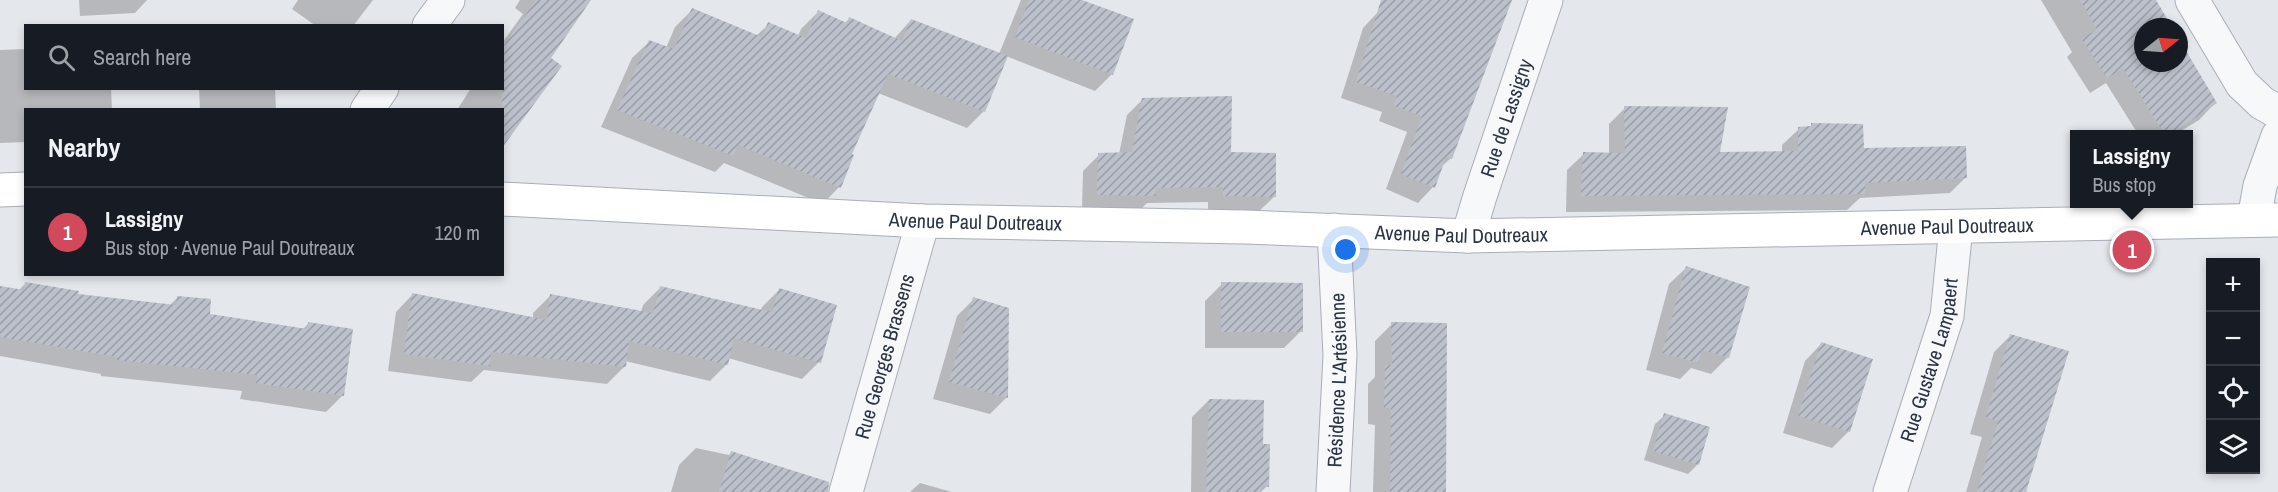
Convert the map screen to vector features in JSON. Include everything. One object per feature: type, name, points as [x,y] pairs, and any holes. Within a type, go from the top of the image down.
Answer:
[{"type":"street","points":[[430,24],[448,0]]},
{"type":"street","name":"Rue de Lassigny","points":[[1468,236],[1546,0]]},
{"type":"street","points":[[2192,0],[2242,84],[2262,103],[2278,112]]},
{"type":"street","points":[[368,108],[381,90]]},
{"type":"street","points":[[390,90],[394,108]]},
{"type":"street","points":[[2266,220],[2260,186],[2278,136]]},
{"type":"street","points":[[0,190],[24,189]]},
{"type":"street","name":"Avenue Paul Doutreaux","points":[[504,199],[923,221],[1334,230],[1468,236],[2266,220]]},
{"type":"street","name":"Rue Georges Brassens","points":[[846,492],[923,221]]},
{"type":"street","name":"Rue Gustave Lampaert","points":[[1890,492],[1947,316],[1956,227]]},
{"type":"street","name":"Résidence L'Artésienne","points":[[1333,492],[1340,355],[1334,230]]},
{"type":"building","points":[[536,0],[591,0],[551,58],[562,66],[504,145],[502,90],[504,90],[504,45]]},
{"type":"building","points":[[1029,0],[1082,0],[1134,19],[1113,75],[1015,37]]},
{"type":"building","points":[[1381,0],[1512,0],[1452,159],[1446,157],[1435,188],[1401,174],[1422,116],[1394,106],[1397,96],[1356,82]]},
{"type":"building","points":[[2080,0],[2156,0],[2167,18],[2134,18],[2134,72],[2188,72],[2188,54],[2217,103],[2176,130],[2162,130],[2123,68],[2107,78],[2082,39],[2097,29]]},
{"type":"building","points":[[692,8],[762,37],[768,22],[806,38],[818,10],[847,23],[849,17],[902,41],[911,19],[1008,56],[985,112],[888,74],[852,154],[854,155],[841,188],[738,145],[733,156],[617,110],[649,40],[674,49]]},
{"type":"building","points":[[1232,96],[1231,152],[1276,153],[1276,197],[1223,196],[1223,187],[1156,188],[1156,196],[1097,195],[1098,153],[1132,152],[1142,98]]},
{"type":"building","points":[[1624,106],[1728,107],[1720,152],[1798,151],[1798,127],[1811,126],[1811,123],[1863,124],[1864,148],[1966,146],[1967,178],[1865,183],[1865,194],[1581,196],[1583,152],[1625,153]]},
{"type":"building","points":[[1686,266],[1750,287],[1729,358],[1702,350],[1698,363],[1662,353]]},
{"type":"building","points":[[25,282],[79,291],[78,294],[176,305],[177,296],[211,299],[210,314],[307,329],[308,322],[353,329],[344,396],[256,383],[258,375],[117,360],[117,357],[0,337],[0,286],[24,290]]},
{"type":"building","points":[[1221,282],[1303,283],[1303,332],[1221,332]]},
{"type":"building","points":[[660,286],[772,312],[779,288],[837,305],[821,363],[734,338],[728,365],[629,341],[626,367],[491,352],[490,366],[404,354],[412,293],[547,320],[550,294],[653,313]]},
{"type":"building","points":[[973,297],[1009,308],[1008,398],[949,382]]},
{"type":"building","points":[[1391,322],[1447,323],[1446,492],[1390,492],[1391,408],[1384,408],[1385,365],[1392,365]]},
{"type":"building","points":[[2010,334],[2069,351],[2026,492],[1977,492],[1998,421],[1986,417]]},
{"type":"building","points":[[1821,342],[1873,359],[1850,432],[1798,416]]},
{"type":"building","points":[[1209,399],[1264,400],[1263,444],[1270,444],[1269,487],[1262,486],[1261,492],[1206,492]]},
{"type":"building","points":[[1664,413],[1710,427],[1699,465],[1653,451]]},
{"type":"building","points":[[731,451],[829,482],[828,492],[719,492]]},
{"type":"place","name":"Lassigny","points":[[2132,250]]}]
